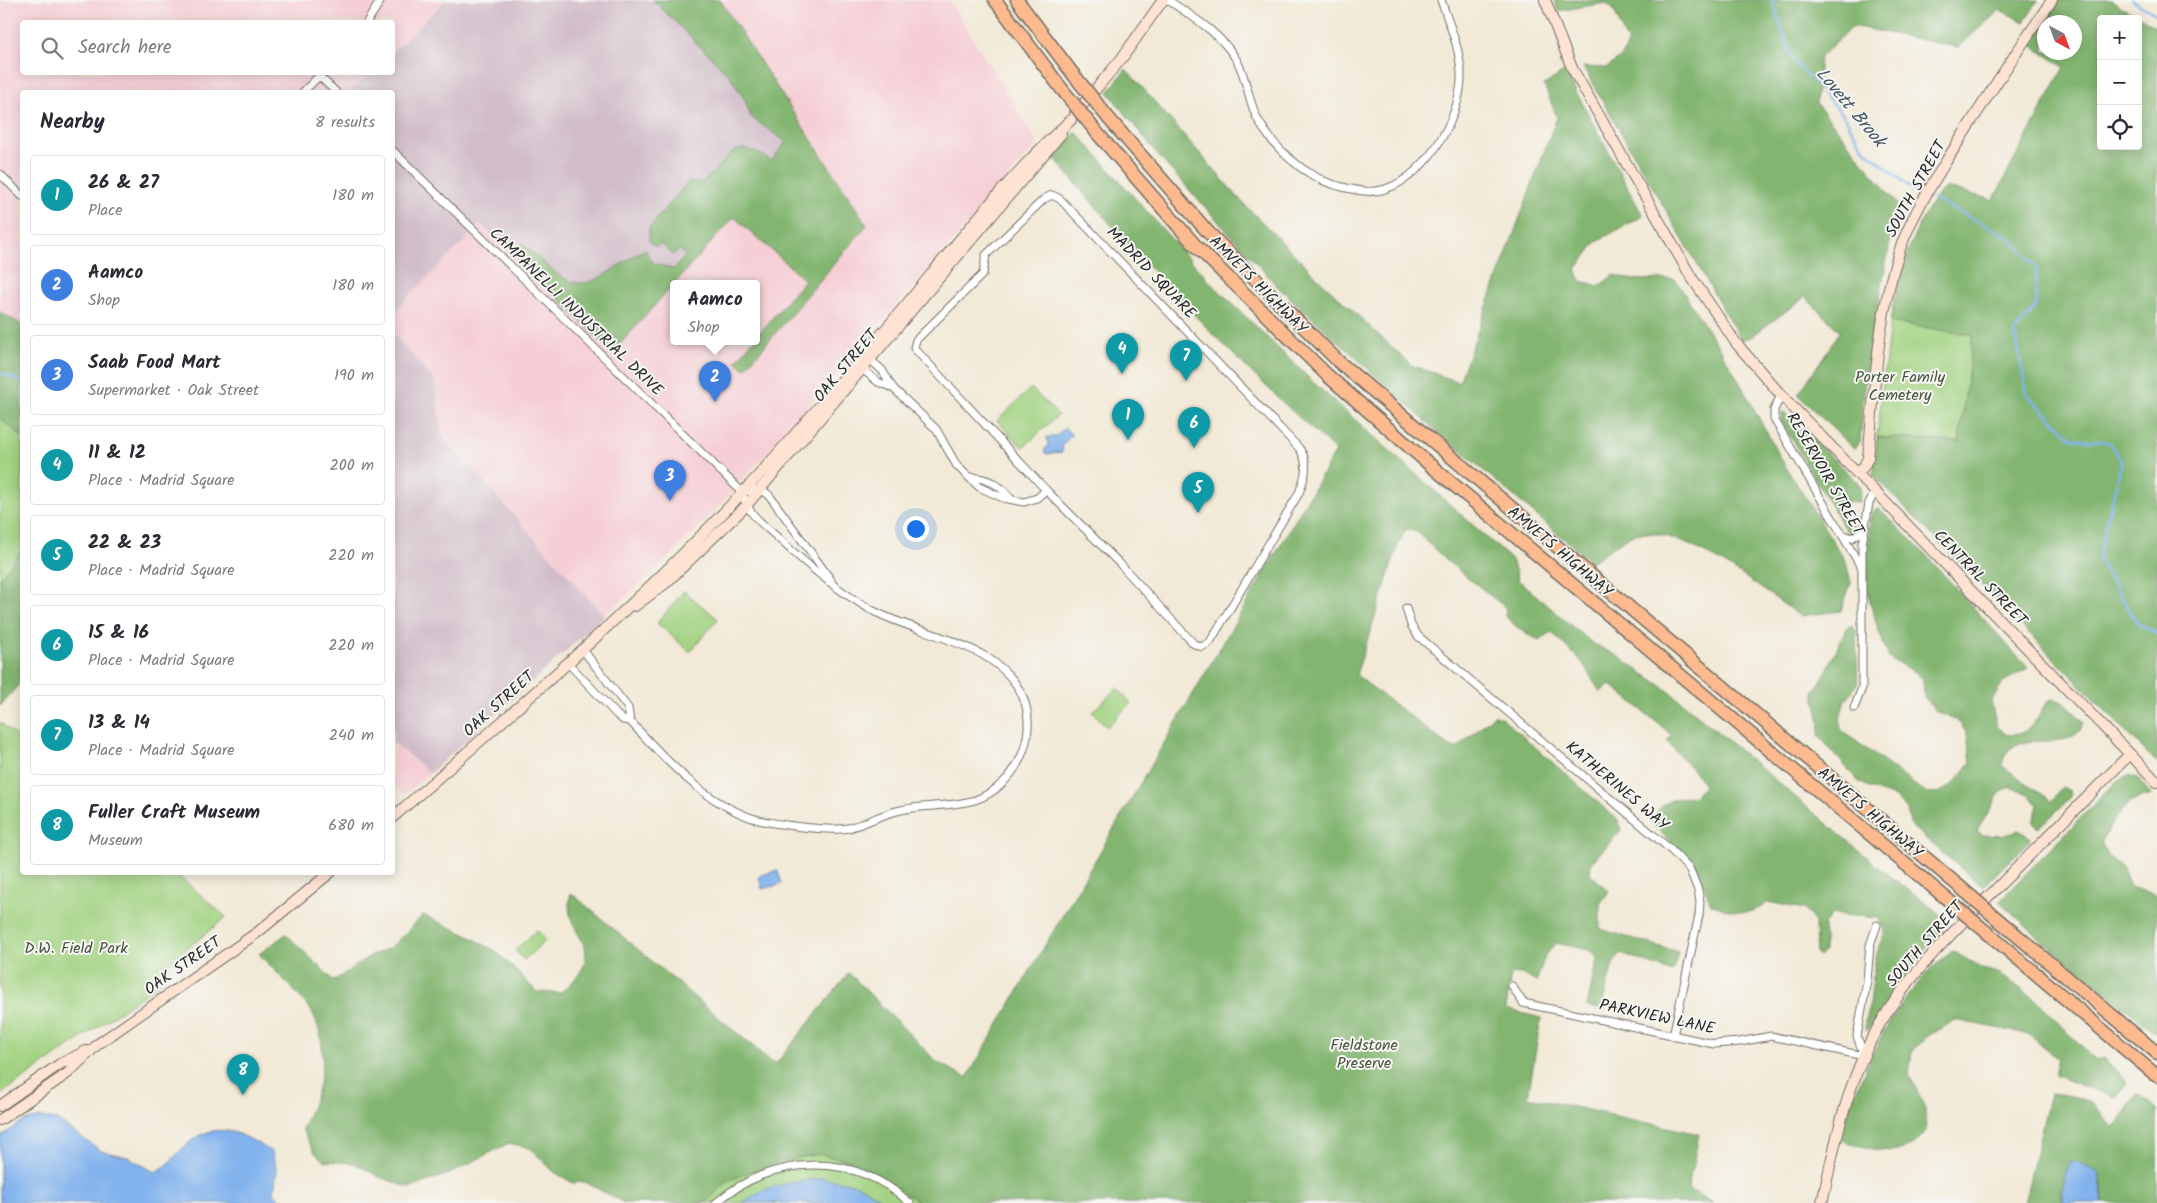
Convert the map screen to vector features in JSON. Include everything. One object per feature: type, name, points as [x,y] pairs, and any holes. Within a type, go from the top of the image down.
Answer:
[{"type":"highway","name":"AMVETS HIGHWAY","points":[[995,0],[1061,88],[1163,210],[1219,270],[1292,343],[1354,399],[2157,1076]]},
{"type":"highway","name":"AMVETS HIGHWAY","points":[[1017,0],[1110,120],[1213,237],[1339,362],[2157,1053]]},
{"type":"street","points":[[368,20],[381,0]]},
{"type":"street","name":"OAK STREET","points":[[625,612],[666,583],[745,507],[761,489],[1016,176],[1050,138],[1071,120],[1122,58],[1164,0]]},
{"type":"street","points":[[1168,0],[1206,26],[1224,43],[1238,61],[1258,120],[1282,152],[1310,174],[1333,185],[1376,191],[1402,181],[1418,169],[1443,137],[1453,112],[1461,74],[1454,38],[1441,0]]},
{"type":"street","name":"CENTRAL STREET","points":[[1545,0],[1572,68],[1704,298],[1740,348],[1782,395],[1875,492],[2157,782]]},
{"type":"street","name":"SOUTH STREET","points":[[1857,473],[1864,466],[1868,458],[1883,315],[1891,278],[1905,237],[1926,196],[1957,144],[2052,0]]},
{"type":"street","points":[[306,90],[320,75]]},
{"type":"street","points":[[322,75],[334,90]]},
{"type":"street","name":"CAMPANELLI INDUSTRIAL DRIVE","points":[[395,153],[742,492]]},
{"type":"street","points":[[0,174],[20,194]]},
{"type":"street","name":"MADRID SQUARE","points":[[1052,195],[1060,199],[1299,448],[1305,458],[1306,476],[1299,493],[1210,642],[1202,647],[1194,644],[1120,564],[1046,490],[918,353],[914,344],[983,274],[986,255],[1044,199],[1052,195]]},
{"type":"street","points":[[867,357],[882,370],[893,388],[936,429],[957,466],[979,487],[994,495],[1017,502],[1031,501],[1046,490]]},
{"type":"street","points":[[859,367],[878,382],[893,388]]},
{"type":"street","name":"OAK STREET","points":[[395,815],[625,612],[742,492],[859,367]]},
{"type":"street","name":"RESERVOIR STREET","points":[[1782,395],[1774,410],[1774,419],[1861,567]]},
{"type":"street","points":[[970,477],[984,478],[999,486],[1011,499]]},
{"type":"street","points":[[582,650],[628,708],[630,721],[669,763],[688,779],[736,811],[762,820],[820,827],[848,828],[896,811],[965,802],[990,792],[1012,772],[1023,756],[1027,741],[1028,712],[1012,678],[987,658],[959,644],[882,616],[815,572],[745,507],[742,492],[761,489],[786,516],[832,582]]},
{"type":"street","points":[[1854,708],[1862,688],[1861,567],[1863,530],[1869,503],[1875,492]]},
{"type":"street","points":[[1840,531],[1844,536],[1852,538],[1863,530]]},
{"type":"street","name":"KATHERINES WAY","points":[[1406,608],[1411,625],[1418,636],[1671,850],[1690,870],[1698,890],[1699,915],[1673,1036]]},
{"type":"street","points":[[568,663],[623,720],[630,721]]},
{"type":"street","name":"SOUTH STREET","points":[[1822,1203],[1842,1114],[1864,1056],[1876,1032],[1899,996],[1943,942],[2130,754]]},
{"type":"street","name":"OAK STREET","points":[[0,1106],[60,1064],[98,1044],[258,932],[327,875]]},
{"type":"street","points":[[1864,1056],[1857,1036],[1867,981],[1870,945],[1877,925]]},
{"type":"street","name":"PARKVIEW LANE","points":[[1512,986],[1523,1003],[1673,1036],[1714,1044],[1740,1042],[1771,1036],[1864,1056]]},
{"type":"street","name":"OAK STREET","points":[[0,1120],[68,1073],[98,1044]]},
{"type":"street","points":[[20,1092],[27,1102]]},
{"type":"street","points":[[716,1203],[743,1183],[764,1173],[792,1166],[819,1165],[860,1172],[890,1187],[910,1203]]},
{"type":"shaded area","points":[[0,0],[446,0],[395,49],[395,20],[20,20],[20,75],[368,75],[351,90],[20,90],[20,342],[0,322]]},
{"type":"shaded area","points":[[446,0],[653,0],[793,139],[601,343],[481,224],[395,310],[395,90],[351,90],[368,75],[395,75],[395,49]]},
{"type":"shaded area","points":[[653,0],[949,0],[1038,143],[847,363],[722,503],[666,560],[605,616],[442,436],[434,380],[395,334],[395,309],[481,224],[793,139]]},
{"type":"shaded area","points":[[395,335],[434,380],[442,436],[605,616],[430,773],[395,745]]},
{"type":"shaded area","points":[[397,746],[430,773],[404,795],[395,786],[395,748]]},
{"type":"green space","points":[[653,0],[720,0],[867,225],[745,369],[736,361],[750,345],[760,345],[760,332],[805,280],[734,217],[678,280],[670,280],[670,288],[613,352],[512,253],[522,243],[558,274],[570,281],[582,283],[607,274],[645,249],[653,263],[673,269],[685,256],[679,249],[673,255],[661,244],[656,247],[649,241],[649,228],[688,182],[701,183],[731,153],[738,150],[746,149],[771,161],[786,142],[751,117],[745,100],[730,76]]},
{"type":"green space","points":[[1554,0],[2039,0],[2024,22],[2000,10],[1958,47],[1853,26],[1820,57],[1816,103],[1897,204],[1865,377],[1860,442],[1854,449],[1798,395],[1840,332],[1805,297],[1751,337],[1741,340],[1583,67],[1607,68],[1622,56],[1628,44],[1613,8],[1605,3],[1558,11]]},
{"type":"green space","points":[[2057,0],[2112,0],[2135,15],[2097,15],[2097,150],[2142,150],[2142,19],[2157,27],[2157,763],[1873,475],[1877,437],[1959,442],[1973,335],[1890,322],[1902,270],[1917,230],[1935,198],[1946,187],[1993,200],[2064,67],[2054,60],[2082,60],[2082,15],[2048,15]]},
{"type":"green space","points":[[2037,34],[2037,49],[2031,45]]},
{"type":"green space","points":[[1126,69],[1244,204],[1326,286],[1411,365],[1459,382],[1557,117],[1544,85],[1565,71],[1643,216],[1597,241],[1576,269],[1581,281],[1599,286],[1614,275],[1633,280],[1675,279],[1730,365],[1784,464],[1846,562],[1851,583],[1841,611],[1800,616],[1723,563],[1679,541],[1659,534],[1635,534],[1591,562],[1422,418],[1278,287],[1162,160],[1108,92]]},
{"type":"green space","name":"Fieldstone Preserve","points":[[1076,132],[1209,281],[1315,384],[1512,560],[1518,580],[1593,644],[1616,655],[1670,692],[1881,869],[1949,921],[1915,961],[1872,1026],[1866,1031],[1865,1020],[1870,1003],[1874,968],[1885,933],[1879,918],[1832,914],[1824,924],[1824,952],[1820,956],[1816,954],[1815,922],[1804,909],[1768,902],[1754,910],[1741,912],[1711,904],[1696,866],[1652,824],[1658,811],[1666,803],[1672,800],[1693,797],[1704,786],[1699,777],[1667,741],[1672,735],[1610,684],[1600,692],[1582,662],[1551,632],[1540,641],[1519,629],[1505,616],[1506,608],[1446,560],[1417,532],[1406,529],[1398,545],[1356,675],[1449,746],[1457,748],[1494,715],[1501,717],[1618,820],[1621,830],[1591,863],[1590,874],[1609,891],[1600,904],[1600,929],[1678,952],[1673,972],[1621,953],[1613,964],[1601,1009],[1587,1007],[1597,958],[1589,950],[1556,943],[1546,954],[1536,982],[1522,974],[1511,973],[1506,1009],[1541,1018],[1528,1097],[1699,1134],[1688,1189],[1714,1203],[920,1203],[859,1163],[818,1154],[771,1164],[729,1180],[705,1203],[624,1203],[585,1182],[573,1183],[554,1172],[530,1148],[509,1143],[451,1173],[410,1188],[379,1177],[354,1163],[324,1161],[315,1153],[302,1129],[314,1101],[321,1072],[323,1058],[319,1029],[309,1008],[259,954],[286,934],[334,981],[368,957],[390,948],[423,915],[465,934],[497,952],[537,992],[560,993],[577,977],[584,964],[586,952],[572,921],[569,908],[571,893],[775,1065],[849,973],[937,1062],[967,1078],[1336,451],[1260,381],[1188,308],[1119,233],[1052,155]]},
{"type":"green space","points":[[0,312],[20,324],[20,435],[0,418]]},
{"type":"green space","name":"Porter Family Cemetery","points":[[1890,322],[1973,335],[1959,443],[1877,437]]},
{"type":"green space","points":[[1031,388],[1058,415],[1023,448],[997,421]]},
{"type":"green space","points":[[0,411],[20,428],[20,561],[0,587]]},
{"type":"green space","points":[[1783,411],[1856,480],[1861,488],[1859,502],[1847,502],[1845,507],[1847,516],[1854,517],[1853,532],[1848,532],[1844,528],[1780,419]]},
{"type":"green space","points":[[1875,509],[1880,509],[1925,554],[2028,668],[2003,682],[1991,702],[1997,726],[2007,735],[2022,733],[2031,726],[2052,699],[2059,700],[2069,707],[2084,722],[2077,733],[2067,739],[2028,742],[2016,745],[2007,752],[2002,766],[2052,801],[2062,787],[2070,791],[2071,797],[2039,828],[2033,823],[2038,805],[2028,794],[2010,787],[1999,794],[1977,831],[1982,835],[2002,836],[2018,830],[2030,837],[2029,841],[1983,887],[1911,826],[1907,810],[1895,797],[1859,782],[1819,736],[1820,722],[1814,693],[1846,629],[1852,626],[1856,630],[1858,684],[1844,705],[1840,723],[1841,730],[1927,794],[1947,788],[1971,762],[1967,734],[1958,720],[1936,712],[1924,697],[1923,679],[1915,672],[1889,658],[1875,620],[1868,590],[1869,522],[1871,514]]},
{"type":"green space","points":[[20,553],[20,683],[0,706],[0,578]]},
{"type":"green space","points":[[684,591],[718,619],[690,652],[657,623]]},
{"type":"green space","points":[[1117,688],[1131,703],[1107,727],[1092,712]]},
{"type":"green space","name":"D.W. Field Park","points":[[0,722],[20,739],[20,875],[177,875],[226,917],[156,974],[163,981],[0,1095]]},
{"type":"green space","points":[[2129,775],[2139,779],[2151,795],[2129,802],[2114,820],[2101,842],[2110,859],[2123,868],[2130,887],[2157,895],[2157,1034],[2044,942],[1999,901],[2117,781]]},
{"type":"green space","points":[[537,930],[546,940],[524,960],[515,950]]},
{"type":"green space","points":[[1953,951],[1983,969],[2001,974],[2040,1003],[2096,1061],[2104,1058],[2127,1082],[2116,1098],[2054,1075],[2058,1059],[2028,1034],[1954,1020],[1928,1036],[1912,1052],[1909,1074],[1925,1108],[1926,1131],[1918,1140],[1907,1148],[1888,1151],[1867,1148],[1839,1139],[1857,1088],[1882,1036],[1897,1011],[1914,988]]},
{"type":"green space","points":[[788,1076],[965,1203],[677,1203]]},
{"type":"green space","points":[[2050,1093],[2074,1096],[2085,1100],[2097,1108],[2113,1127],[2118,1125],[2137,1094],[2157,1109],[2157,1203],[2103,1203],[2101,1176],[2061,1189],[2063,1203],[2024,1203]]},
{"type":"water","points":[[1065,428],[1072,435],[1063,444],[1062,452],[1046,454],[1044,451],[1048,445],[1047,437],[1055,437]]},
{"type":"water","points":[[778,871],[782,884],[762,889],[759,876]]},
{"type":"water","points":[[38,1117],[57,1120],[101,1151],[128,1157],[155,1172],[168,1164],[184,1147],[207,1132],[218,1130],[239,1134],[272,1152],[277,1170],[274,1192],[282,1203],[0,1203],[0,1137],[24,1121]]},
{"type":"water","points":[[2076,1161],[2099,1172],[2103,1203],[2063,1203],[2063,1180],[2069,1164]]},
{"type":"water","points":[[823,1178],[858,1185],[887,1203],[743,1203],[751,1197],[771,1188]]},
{"type":"waterway","name":"Lovett Brook","points":[[1772,0],[1793,60],[1844,116],[1864,149],[1915,191]]},
{"type":"waterway","points":[[2131,0],[2157,15]]},
{"type":"waterway","name":"Lovett Brook","points":[[1933,199],[2007,236],[2036,267],[2036,306],[2015,332],[2027,395],[2073,439],[2108,442],[2122,461],[2098,559],[2139,625],[2157,633]]},
{"type":"waterway","points":[[0,373],[20,380]]},
{"type":"place","name":"11 & 12","points":[[1122,374]]},
{"type":"place","name":"13 & 14","points":[[1186,381]]},
{"type":"place","name":"Aamco","points":[[715,402]]},
{"type":"place","name":"26 & 27","points":[[1128,440]]},
{"type":"place","name":"15 & 16","points":[[1194,448]]},
{"type":"place","name":"Saab Food Mart","points":[[670,501]]},
{"type":"place","name":"22 & 23","points":[[1198,513]]},
{"type":"place","name":"Fuller Craft Museum","points":[[243,1095]]}]
